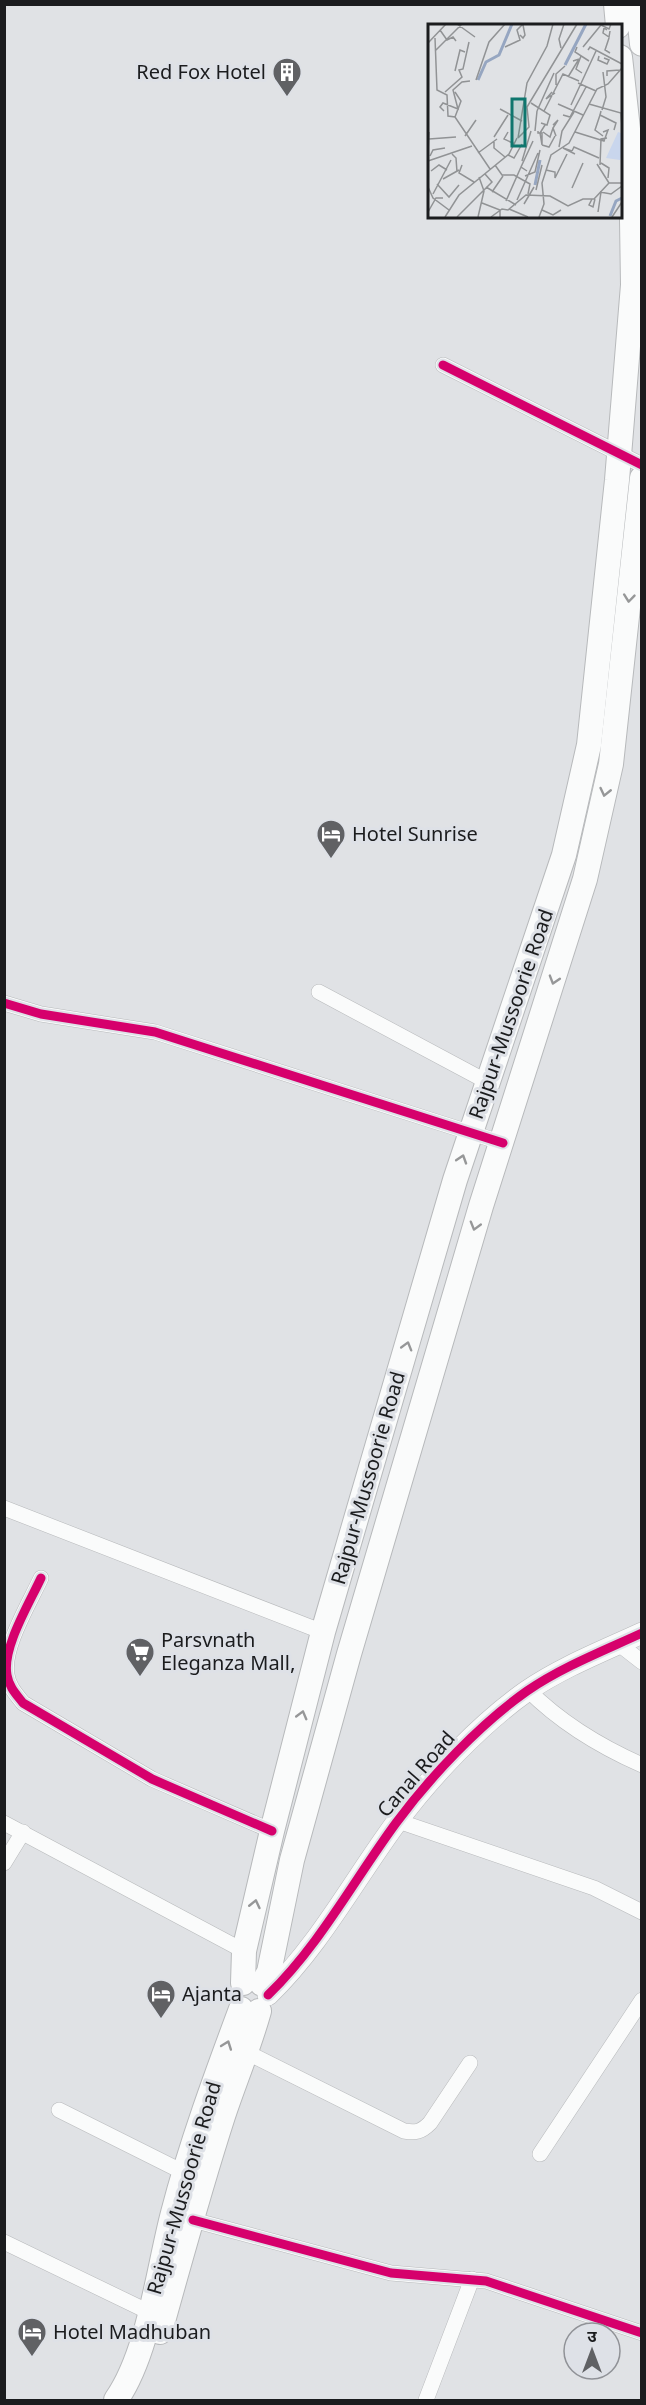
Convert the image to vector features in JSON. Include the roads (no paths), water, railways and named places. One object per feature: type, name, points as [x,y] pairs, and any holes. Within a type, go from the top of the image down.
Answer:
[{"type":"main road","points":[[616,4],[618,24]]},
{"type":"main road","points":[[638,4],[642,44]]},
{"type":"main road","name":"Rajpur-Mussoorie Road","points":[[130,2400],[149,2365],[160,2334],[225,2112],[248,2053],[254,1996],[244,1951],[323,1632],[471,1133],[564,855],[589,745],[619,455],[633,285],[631,156],[622,67]]},
{"type":"main road","name":"Rajpur-Mussoorie Road","points":[[116,2400],[134,2367],[184,2173],[202,2114],[254,1996],[270,1972],[292,1860],[352,1643],[481,1206],[503,1143],[585,879],[611,764],[642,478]]},
{"type":"street","points":[[443,365],[642,465]]},
{"type":"street","points":[[319,992],[480,1078],[489,1078]]},
{"type":"street","points":[[4,1003],[41,1014],[155,1032],[503,1143]]},
{"type":"street","points":[[4,1508],[323,1632]]},
{"type":"street","points":[[40,1578],[7,1654],[6,1673],[10,1687],[23,1703],[152,1779],[272,1831]]},
{"type":"street","name":"Canal Road","points":[[254,1996],[292,1972],[398,1821],[475,1735],[528,1690],[568,1667],[642,1634]]},
{"type":"street","points":[[619,1644],[642,1662]]},
{"type":"street","points":[[528,1690],[552,1714],[642,1765]]},
{"type":"street","points":[[398,1821],[594,1888],[642,1912]]},
{"type":"street","points":[[4,1823],[244,1951]]},
{"type":"street","points":[[4,1863],[23,1832]]},
{"type":"street","points":[[540,2154],[642,2000]]},
{"type":"street","points":[[248,2053],[414,2133],[422,2131],[429,2123],[470,2063]]},
{"type":"street","points":[[59,2110],[184,2173]]},
{"type":"street","points":[[193,2220],[391,2272],[486,2281],[642,2333]]},
{"type":"street","points":[[4,2242],[149,2312]]},
{"type":"street","points":[[426,2400],[472,2279]]},
{"type":"place","name":"Red Fox Hotel","points":[[287,98]]},
{"type":"place","name":"Hotel Sunrise","points":[[331,860]]},
{"type":"place","name":"Parsvnath Eleganza Mall,","points":[[140,1678]]},
{"type":"place","name":"Ajanta","points":[[161,2020]]},
{"type":"place","name":"Hotel Madhuban","points":[[32,2358]]}]
